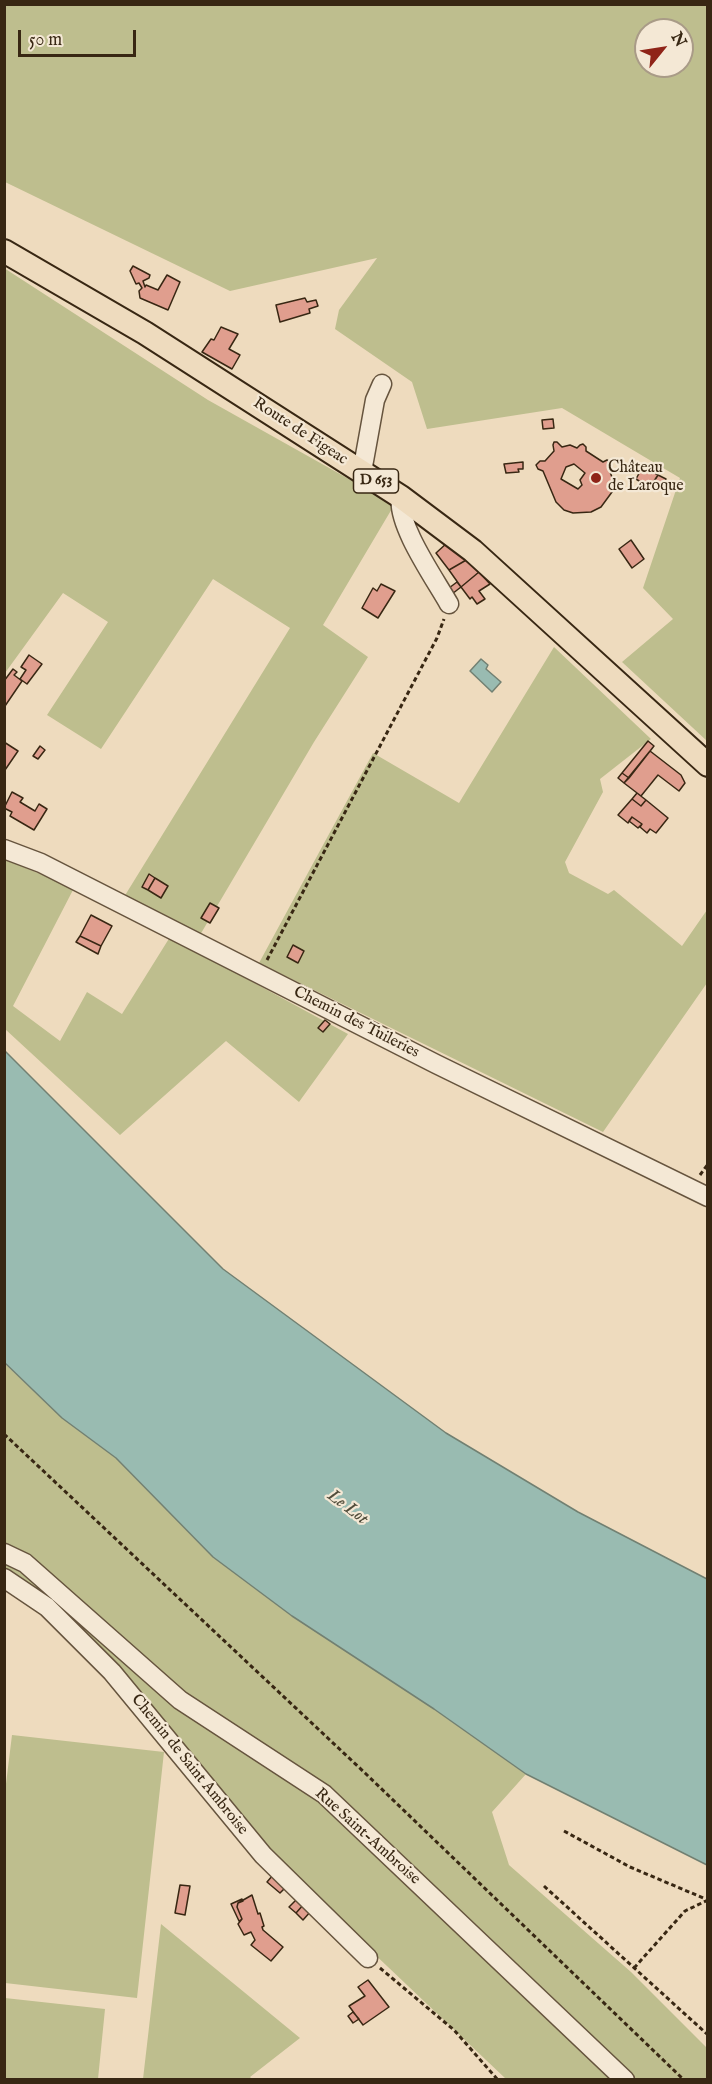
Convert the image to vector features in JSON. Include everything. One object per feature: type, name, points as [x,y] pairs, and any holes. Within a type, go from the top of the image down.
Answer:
[{"type":"main road","name":"Route de Figeac","points":[[4,251],[145,333],[401,497],[473,551],[708,765]]},
{"type":"street","points":[[362,472],[375,400],[382,384]]},
{"type":"street","points":[[401,497],[400,506],[413,542],[449,604]]},
{"type":"street","name":"Chemin des Tuileries","points":[[4,849],[40,863],[425,1058],[708,1197]]},
{"type":"street","name":"Rue Saint-Ambroise","points":[[4,1553],[25,1563],[180,1700],[324,1794],[625,2079]]},
{"type":"street","name":"Chemin de Saint Ambroise","points":[[4,1578],[47,1607],[112,1672],[263,1855],[368,1958]]},
{"type":"path","points":[[260,975],[437,638],[449,604]]},
{"type":"path","points":[[4,1434],[374,1781],[684,2079]]},
{"type":"path","points":[[564,1831],[630,1867],[707,1900]]},
{"type":"path","points":[[544,1886],[708,2035]]},
{"type":"path","points":[[633,1968],[685,1911],[707,1900]]},
{"type":"path","points":[[368,1958],[454,2030],[498,2079]]},
{"type":"green space","points":[[4,5],[707,5],[707,741],[622,662],[673,619],[643,588],[680,478],[562,408],[427,429],[412,382],[335,329],[339,310],[377,258],[230,291],[5,182]]},
{"type":"green space","points":[[4,268],[208,400],[372,492],[393,507],[323,625],[368,657],[314,742],[200,935],[124,897],[290,628],[213,579],[101,749],[47,715],[108,622],[63,593],[5,673]]},
{"type":"green space","points":[[554,647],[651,739],[600,779],[603,792],[565,862],[569,873],[608,894],[614,890],[682,946],[707,910],[707,983],[603,1132],[259,963],[373,753],[459,803]]},
{"type":"green space","points":[[4,859],[74,888],[13,1006],[60,1041],[87,992],[122,1014],[170,937],[348,1034],[299,1102],[226,1041],[120,1135],[5,1029]]},
{"type":"green space","points":[[4,1363],[62,1418],[116,1458],[213,1557],[292,1616],[434,1709],[526,1774],[492,1812],[509,1865],[631,1972],[707,2048],[707,2079],[506,2079],[269,1854],[122,1670],[53,1606],[5,1574]]},
{"type":"green space","points":[[12,1735],[164,1752],[137,1998],[5,1983],[4,1800]]},
{"type":"green space","points":[[161,1924],[300,2038],[250,2077],[252,2079],[143,2079]]},
{"type":"green space","points":[[5,1998],[105,2009],[98,2079],[5,2079]]},
{"type":"water","points":[[481,659],[488,665],[486,669],[501,682],[492,692],[470,671]]},
{"type":"water","name":"Le Lot","points":[[4,1050],[223,1269],[446,1433],[578,1512],[707,1579],[707,1865],[526,1774],[434,1709],[292,1616],[213,1557],[116,1458],[62,1418],[5,1363]]},
{"type":"building","points":[[133,266],[150,275],[143,281],[145,287],[146,285],[158,290],[167,275],[180,282],[168,310],[140,298],[139,291],[142,288],[139,283],[136,284],[130,271]]},
{"type":"building","points":[[305,298],[307,302],[316,300],[318,306],[309,309],[310,313],[280,322],[276,305]]},
{"type":"building","points":[[221,327],[238,334],[229,349],[240,355],[232,369],[202,352],[211,339],[214,340]]},
{"type":"building","points":[[553,419],[554,428],[543,429],[542,420]]},
{"type":"building","name":"Château de Laroque","points":[[557,442],[562,447],[570,445],[577,448],[583,444],[586,451],[603,462],[607,460],[611,462],[609,469],[613,480],[612,492],[601,507],[591,512],[573,513],[564,510],[556,502],[543,471],[536,465],[540,461],[545,461],[554,451],[553,445]],"holes":[[[574,464],[585,473],[580,480],[582,485],[578,489],[561,479],[566,467]]]},
{"type":"building","points":[[523,462],[523,469],[518,469],[519,472],[506,473],[504,464]]},
{"type":"building","points":[[643,466],[658,475],[650,488],[636,479]]},
{"type":"building","points":[[658,475],[666,479],[662,486],[654,481]]},
{"type":"building","points":[[631,540],[644,559],[632,568],[619,549]]},
{"type":"building","points":[[447,543],[468,559],[449,570],[436,553]]},
{"type":"building","points":[[468,559],[479,572],[461,587],[449,570]]},
{"type":"building","points":[[479,572],[490,584],[479,591],[485,599],[477,604],[461,587]]},
{"type":"building","points":[[457,582],[461,587],[452,594],[449,588]]},
{"type":"building","points":[[381,584],[395,591],[378,618],[362,608],[373,588],[377,591]]},
{"type":"building","points":[[29,655],[42,664],[27,684],[20,679],[26,670],[21,667]]},
{"type":"building","points":[[13,669],[17,672],[14,675],[22,681],[5,706],[4,681]]},
{"type":"building","points":[[648,741],[654,746],[629,778],[622,773]]},
{"type":"building","points":[[4,742],[18,751],[5,770],[4,769]]},
{"type":"building","points":[[40,746],[45,750],[38,759],[33,756]]},
{"type":"building","points":[[650,751],[681,775],[685,783],[679,791],[658,775],[641,796],[624,783]]},
{"type":"building","points":[[622,773],[629,778],[624,783],[618,778]]},
{"type":"building","points":[[12,792],[23,798],[20,802],[35,811],[39,804],[47,809],[34,830],[10,816],[12,812],[4,808]]},
{"type":"building","points":[[637,793],[646,800],[641,806],[632,799]]},
{"type":"building","points":[[632,799],[641,806],[646,800],[668,818],[656,833],[650,829],[647,833],[640,827],[642,824],[632,817],[628,823],[618,815]]},
{"type":"building","points":[[632,817],[642,824],[638,828],[629,821]]},
{"type":"building","points":[[149,874],[155,878],[148,890],[142,887]]},
{"type":"building","points":[[155,878],[168,886],[161,898],[148,890]]},
{"type":"building","points":[[210,903],[219,908],[210,923],[201,918]]},
{"type":"building","points":[[91,915],[112,926],[101,946],[80,936]]},
{"type":"building","points":[[80,936],[101,946],[98,954],[76,942]]},
{"type":"building","points":[[293,945],[304,951],[298,963],[287,957]]},
{"type":"building","points":[[325,1020],[330,1024],[323,1032],[318,1028]]},
{"type":"building","points":[[273,1875],[286,1887],[280,1893],[267,1882]]},
{"type":"building","points":[[180,1885],[190,1886],[185,1915],[175,1913]]},
{"type":"building","points":[[252,1895],[258,1914],[260,1913],[263,1930],[283,1947],[271,1961],[251,1945],[255,1940],[251,1932],[244,1935],[238,1924],[242,1919],[237,1907],[238,1903]]},
{"type":"building","points":[[298,1898],[304,1904],[296,1913],[289,1907]]},
{"type":"building","points":[[242,1899],[243,1901],[238,1903],[237,1907],[242,1919],[239,1921],[231,1904]]},
{"type":"building","points":[[304,1904],[311,1911],[303,1920],[296,1913]]},
{"type":"building","points":[[368,1980],[389,2007],[363,2025],[349,2006],[365,1996],[358,1987]]},
{"type":"building","points":[[353,2012],[359,2019],[353,2023],[348,2016]]},
{"type":"place","name":"Château de Laroque","points":[[596,478]]}]
